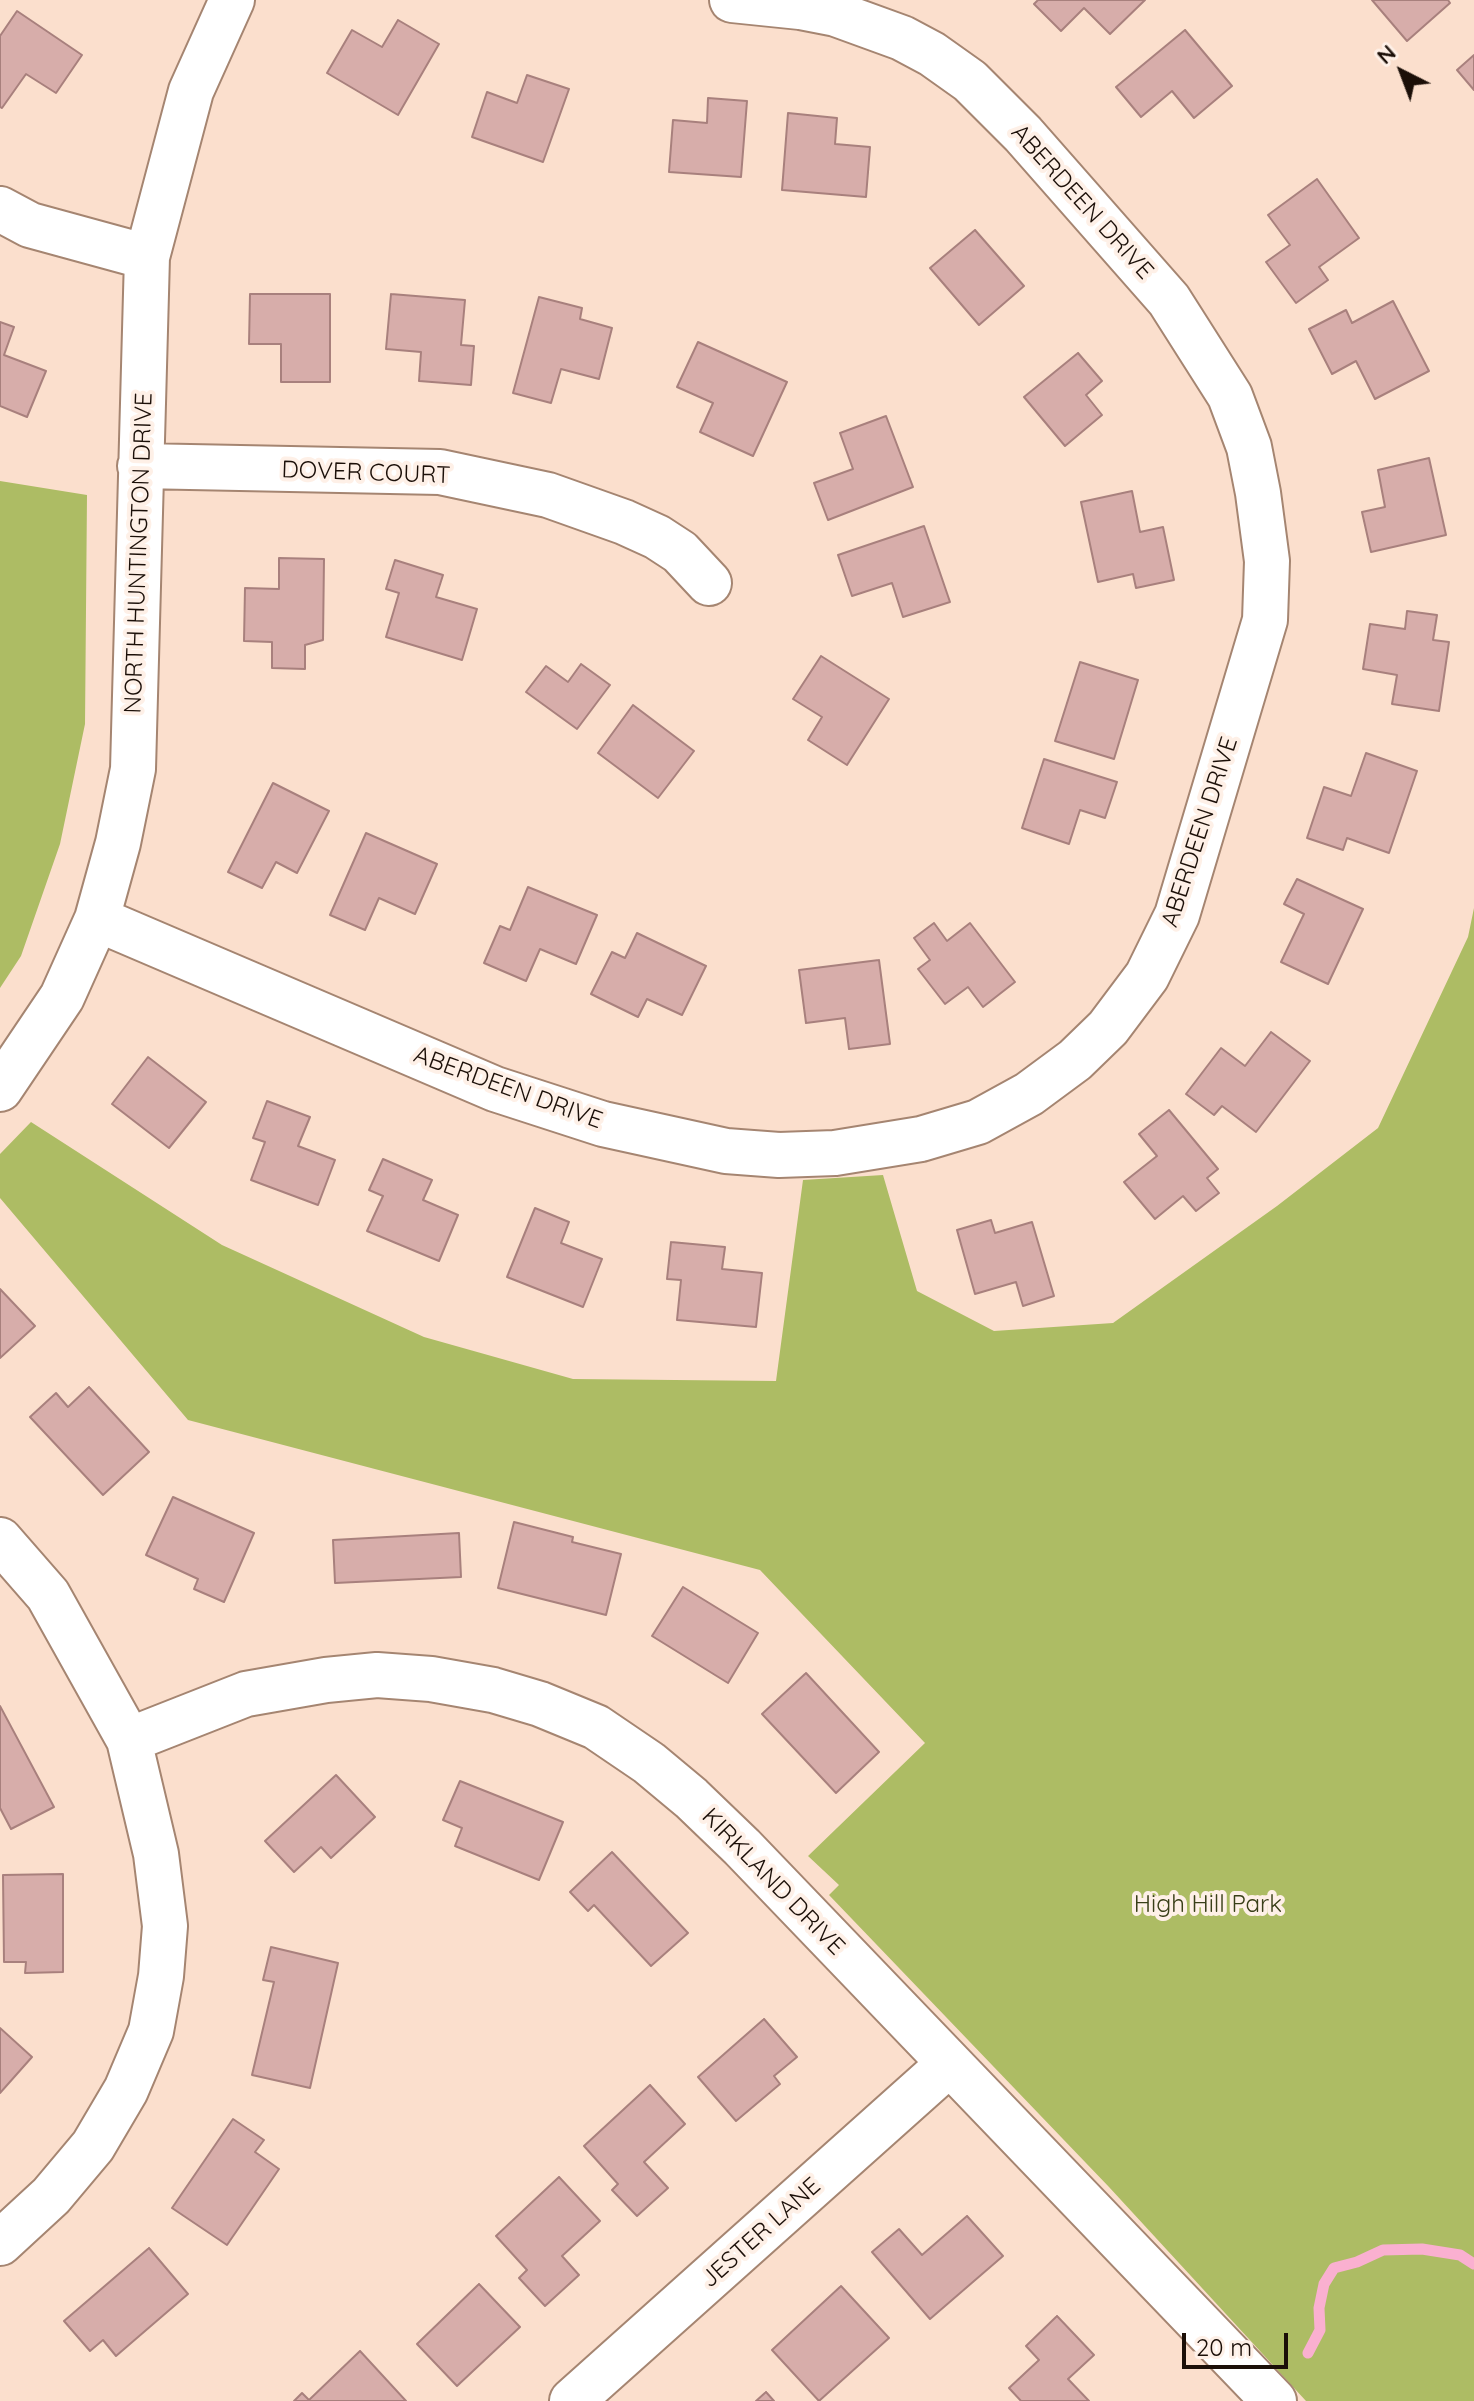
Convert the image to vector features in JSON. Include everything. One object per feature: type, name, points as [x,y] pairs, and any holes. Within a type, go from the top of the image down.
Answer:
[{"type":"street","name":"NORTH HUNTINGTON DRIVE","points":[[0,1089],[62,997],[97,919],[118,843],[133,769],[147,257],[191,91],[232,0]]},
{"type":"street","name":"ABERDEEN DRIVE","points":[[97,919],[495,1089],[603,1124],[726,1151],[779,1155],[835,1153],[921,1139],[978,1122],[1029,1094],[1075,1060],[1108,1028],[1147,976],[1177,915],[1265,620],[1267,561],[1258,493],[1249,447],[1230,396],[1169,300],[1023,134],[970,81],[932,54],[902,38],[836,14],[732,0]]},
{"type":"street","points":[[0,209],[30,225],[147,257]]},
{"type":"street","name":"DOVER COURT","points":[[140,466],[440,472],[548,495],[624,522],[680,552],[709,583]]},
{"type":"street","points":[[0,1540],[48,1595],[129,1740],[156,1854],[165,1926],[161,1976],[151,2031],[126,2090],[93,2146],[51,2196],[0,2243]]},
{"type":"street","name":"KIRKLAND DRIVE","points":[[129,1740],[246,1694],[377,1675],[431,1679],[493,1690],[540,1704],[596,1727],[649,1763],[742,1847],[1274,2401]]},
{"type":"street","name":"JESTER LANE","points":[[572,2401],[949,2064]]},
{"type":"green space","points":[[0,481],[87,495],[85,724],[60,844],[21,956],[0,988]]},
{"type":"green space","name":"High Hill Park","points":[[1474,908],[1474,2401],[1306,2401],[1109,2187],[829,1895],[839,1885],[808,1856],[925,1743],[760,1570],[188,1420],[0,1198],[0,1154],[31,1122],[222,1245],[424,1337],[573,1379],[776,1381],[803,1180],[883,1175],[917,1291],[994,1331],[1113,1323],[1277,1206],[1378,1128],[1468,937]]},
{"type":"building","points":[[1038,0],[1145,0],[1110,34],[1084,8],[1061,31],[1034,4]]},
{"type":"building","points":[[1372,0],[1448,0],[1450,3],[1407,41]]},
{"type":"building","points":[[17,11],[82,55],[56,93],[26,74],[2,108],[0,36]]},
{"type":"building","points":[[398,20],[439,44],[398,115],[327,73],[352,30],[382,47]]},
{"type":"building","points":[[1185,30],[1232,86],[1194,118],[1172,91],[1141,117],[1116,87]]},
{"type":"building","points":[[1474,55],[1474,90],[1457,70]]},
{"type":"building","points":[[527,75],[569,89],[543,162],[472,137],[487,92],[517,103]]},
{"type":"building","points":[[708,98],[747,101],[741,177],[669,172],[673,120],[707,123]]},
{"type":"building","points":[[788,113],[837,118],[835,144],[870,147],[866,197],[782,190]]},
{"type":"building","points":[[1317,179],[1359,238],[1319,267],[1328,280],[1296,303],[1266,262],[1290,245],[1268,215]]},
{"type":"building","points":[[975,230],[1024,286],[979,325],[930,268]]},
{"type":"building","points":[[250,294],[330,294],[330,382],[281,382],[281,344],[249,344]]},
{"type":"building","points":[[391,294],[465,300],[461,345],[474,346],[471,385],[419,381],[421,352],[386,349]]},
{"type":"building","points":[[539,297],[582,308],[580,319],[612,328],[599,379],[561,369],[551,403],[513,393]]},
{"type":"building","points":[[1393,301],[1429,371],[1375,399],[1356,361],[1332,374],[1309,329],[1346,310],[1352,323]]},
{"type":"building","points":[[0,322],[14,327],[4,355],[46,371],[27,417],[0,406]]},
{"type":"building","points":[[698,342],[787,382],[753,456],[700,432],[713,403],[677,387]]},
{"type":"building","points":[[1078,353],[1102,381],[1086,395],[1102,415],[1065,446],[1024,397]]},
{"type":"building","points":[[886,416],[913,487],[828,520],[814,483],[853,469],[840,433]]},
{"type":"building","points":[[1429,458],[1446,535],[1371,552],[1362,512],[1385,507],[1378,470]]},
{"type":"building","points":[[1132,491],[1140,532],[1163,527],[1174,580],[1136,588],[1133,574],[1098,582],[1081,502]]},
{"type":"building","points":[[924,526],[950,602],[903,617],[892,583],[852,596],[838,555]]},
{"type":"building","points":[[279,558],[324,559],[323,640],[305,645],[305,669],[272,668],[272,642],[244,641],[245,588],[279,589]]},
{"type":"building","points":[[395,560],[443,575],[436,597],[477,609],[462,660],[386,637],[399,593],[386,589]]},
{"type":"building","points":[[1407,611],[1437,615],[1433,640],[1449,642],[1439,711],[1392,704],[1397,675],[1363,669],[1370,624],[1405,629]]},
{"type":"building","points":[[821,656],[889,699],[847,765],[808,740],[822,717],[793,699]]},
{"type":"building","points":[[1080,662],[1138,680],[1114,759],[1055,741]]},
{"type":"building","points":[[581,664],[610,685],[577,729],[526,692],[546,666],[568,682]]},
{"type":"building","points":[[633,705],[694,751],[658,798],[598,753]]},
{"type":"building","points":[[1366,753],[1417,771],[1389,853],[1347,838],[1343,850],[1307,838],[1324,787],[1351,796]]},
{"type":"building","points":[[1044,759],[1117,782],[1105,818],[1080,810],[1069,844],[1022,828]]},
{"type":"building","points":[[273,783],[329,811],[297,873],[276,862],[262,888],[228,872]]},
{"type":"building","points":[[366,833],[437,864],[415,914],[379,898],[365,930],[330,915]]},
{"type":"building","points":[[1297,879],[1363,909],[1328,984],[1281,962],[1304,914],[1284,904]]},
{"type":"building","points":[[528,887],[597,915],[576,964],[540,949],[526,981],[484,963],[500,926],[510,930]]},
{"type":"building","points":[[934,923],[947,941],[970,923],[1015,982],[983,1007],[968,987],[945,1004],[918,969],[930,960],[914,938]]},
{"type":"building","points":[[637,933],[706,966],[682,1015],[647,999],[638,1017],[591,994],[612,952],[625,958]]},
{"type":"building","points":[[879,960],[890,1044],[849,1049],[845,1018],[806,1023],[799,970]]},
{"type":"building","points":[[1271,1032],[1310,1061],[1256,1132],[1222,1106],[1214,1115],[1186,1094],[1221,1048],[1245,1066]]},
{"type":"building","points":[[148,1057],[206,1102],[169,1148],[112,1104]]},
{"type":"building","points":[[267,1101],[310,1117],[298,1146],[335,1160],[318,1205],[251,1180],[265,1142],[253,1138]]},
{"type":"building","points":[[1169,1110],[1218,1169],[1207,1178],[1219,1193],[1196,1211],[1183,1196],[1155,1219],[1124,1182],[1157,1156],[1139,1134]]},
{"type":"building","points":[[383,1159],[432,1180],[423,1200],[458,1215],[439,1261],[367,1231],[383,1196],[369,1190]]},
{"type":"building","points":[[535,1208],[569,1222],[561,1243],[602,1259],[583,1307],[507,1277]]},
{"type":"building","points":[[991,1220],[995,1233],[1032,1222],[1054,1296],[1023,1306],[1016,1282],[975,1294],[957,1230]]},
{"type":"building","points":[[671,1242],[725,1247],[722,1269],[762,1273],[756,1327],[677,1320],[681,1280],[667,1279]]},
{"type":"building","points":[[0,1289],[35,1326],[0,1358]]},
{"type":"building","points":[[89,1387],[149,1452],[103,1495],[30,1417],[56,1393],[68,1407]]},
{"type":"building","points":[[173,1497],[254,1533],[224,1602],[194,1589],[198,1579],[146,1555]]},
{"type":"building","points":[[514,1522],[573,1537],[572,1542],[621,1554],[606,1615],[498,1588]]},
{"type":"building","points":[[459,1533],[461,1577],[335,1583],[333,1540]]},
{"type":"building","points":[[683,1587],[758,1633],[728,1683],[652,1636]]},
{"type":"building","points":[[806,1673],[879,1752],[836,1793],[762,1714]]},
{"type":"building","points":[[0,1706],[54,1807],[11,1829],[0,1808]]},
{"type":"building","points":[[336,1775],[375,1817],[331,1858],[321,1847],[294,1872],[265,1841]]},
{"type":"building","points":[[460,1781],[563,1822],[539,1880],[455,1846],[462,1828],[443,1820]]},
{"type":"building","points":[[612,1852],[688,1933],[651,1966],[594,1905],[588,1911],[570,1892]]},
{"type":"building","points":[[63,1874],[63,1972],[25,1973],[26,1962],[4,1962],[3,1875]]},
{"type":"building","points":[[271,1947],[338,1963],[310,2088],[252,2075],[274,1982],[263,1980]]},
{"type":"building","points":[[764,2019],[797,2057],[774,2076],[780,2084],[736,2121],[698,2077]]},
{"type":"building","points":[[0,2028],[32,2057],[0,2093]]},
{"type":"building","points":[[650,2085],[685,2124],[644,2162],[668,2188],[637,2216],[612,2190],[618,2184],[584,2146]]},
{"type":"building","points":[[233,2119],[264,2140],[255,2152],[279,2169],[227,2245],[172,2208]]},
{"type":"building","points":[[559,2177],[600,2221],[562,2256],[579,2275],[545,2306],[519,2278],[527,2270],[496,2236]]},
{"type":"building","points":[[967,2216],[1003,2256],[930,2319],[872,2252],[899,2229],[922,2255]]},
{"type":"building","points":[[149,2248],[188,2294],[116,2356],[103,2340],[90,2351],[64,2321]]},
{"type":"building","points":[[479,2284],[520,2327],[457,2386],[417,2344]]},
{"type":"building","points":[[841,2286],[889,2338],[819,2401],[772,2350]]},
{"type":"building","points":[[1057,2316],[1094,2355],[1068,2379],[1089,2401],[1021,2401],[1009,2388],[1039,2360],[1026,2346]]},
{"type":"building","points":[[360,2351],[406,2401],[294,2401],[302,2393],[309,2400]]},
{"type":"building","points":[[766,2392],[774,2401],[756,2401]]},
{"type":"waterway","points":[[1308,2353],[1320,2330],[1319,2308],[1324,2284],[1334,2268],[1383,2250],[1422,2249],[1460,2255],[1474,2264]]}]
